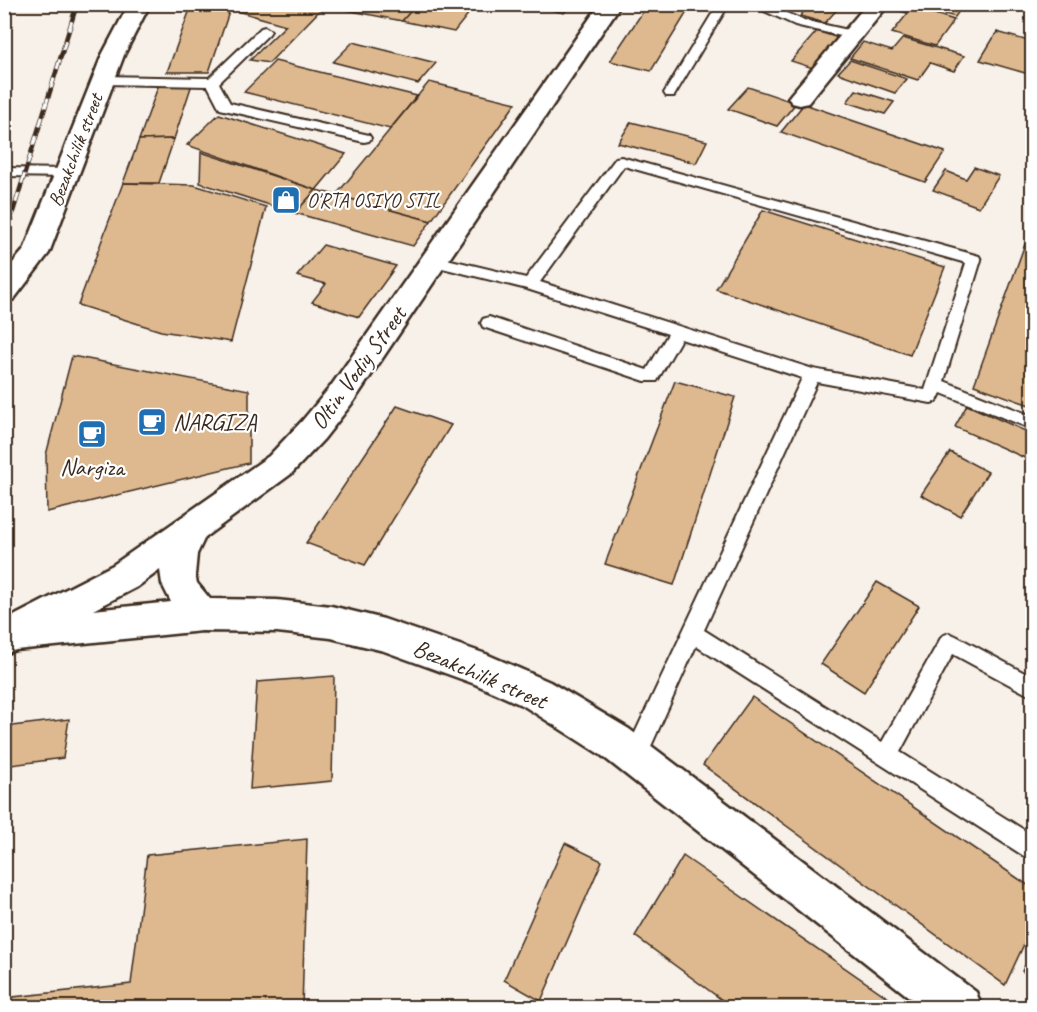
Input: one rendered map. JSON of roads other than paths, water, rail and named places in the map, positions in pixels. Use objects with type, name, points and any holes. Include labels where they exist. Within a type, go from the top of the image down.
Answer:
[{"type":"street","name":"Bezakchilik street","points":[[4,292],[36,253],[113,55],[140,4]]},
{"type":"street","name":"Oltin Vodiy Street","points":[[7,636],[125,576],[280,465],[314,430],[611,4]]},
{"type":"street","points":[[800,98],[879,4]]},
{"type":"street","points":[[192,529],[180,551],[176,578],[186,598],[202,615]]},
{"type":"street","name":"Bezakchilik street","points":[[7,636],[202,615],[277,616],[331,622],[384,635],[486,671],[537,693],[615,742],[960,1008]]},
{"type":"lane","points":[[670,93],[724,4]]},
{"type":"lane","points":[[754,4],[799,23],[853,35]]},
{"type":"lane","points":[[103,80],[212,82],[265,32]]},
{"type":"lane","points":[[212,82],[225,106],[364,138]]},
{"type":"lane","points":[[434,261],[531,285],[812,375],[931,397],[974,260],[621,161],[531,285]]},
{"type":"lane","points":[[4,172],[67,173]]},
{"type":"lane","points":[[489,323],[651,378],[677,332]]},
{"type":"lane","points":[[635,757],[812,375]]},
{"type":"lane","points":[[935,384],[1032,423]]},
{"type":"lane","points":[[692,633],[1032,848]]},
{"type":"lane","points":[[886,756],[949,642],[1031,682]]},
{"type":"railway","points":[[4,241],[77,4]]},
{"type":"place","name":"O'RTA OSIYO STIL","points":[[286,200]]},
{"type":"place","name":"NARGIZA","points":[[152,422]]},
{"type":"place","name":"Nargiza","points":[[92,434]]}]
